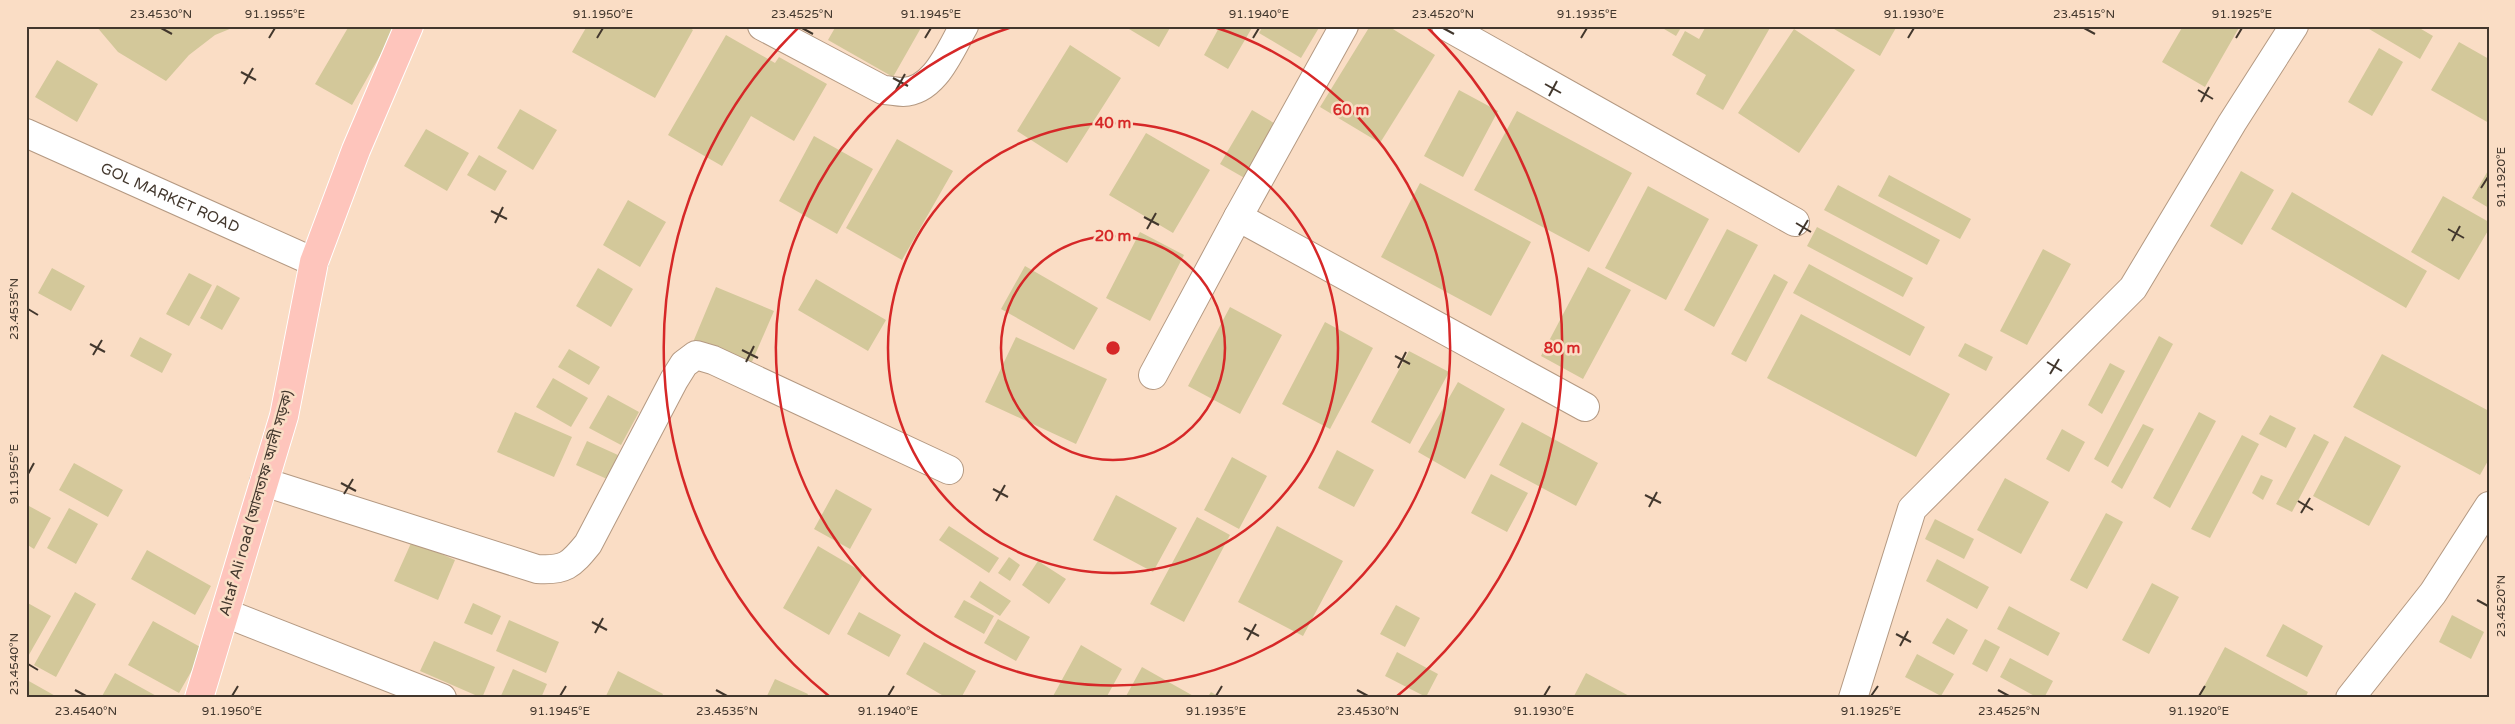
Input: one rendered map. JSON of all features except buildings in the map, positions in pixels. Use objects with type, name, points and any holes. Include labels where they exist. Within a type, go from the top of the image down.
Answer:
[{"type":"main road","name":"Altaf Ali road (আলতাফ আলী সড়ক)","points":[[199,698],[284,416],[314,262],[356,150],[409,26]]},
{"type":"street","points":[[762,26],[883,90],[904,92],[926,84],[945,60],[964,26]]},
{"type":"street","points":[[1153,375],[1344,26]]},
{"type":"street","points":[[1446,26],[1796,222]]},
{"type":"street","points":[[1853,698],[1912,509],[2133,288],[2232,123],[2294,26]]},
{"type":"street","name":"GOL MARKET ROAD","points":[[26,133],[314,262]]},
{"type":"street","points":[[1238,217],[1585,407]]},
{"type":"street","points":[[264,482],[537,569],[557,570],[575,560],[588,544],[674,380],[684,364],[696,355],[713,360],[949,470]]},
{"type":"street","points":[[2350,698],[2432,593],[2489,506]]},
{"type":"street","points":[[225,613],[442,698]]}]
